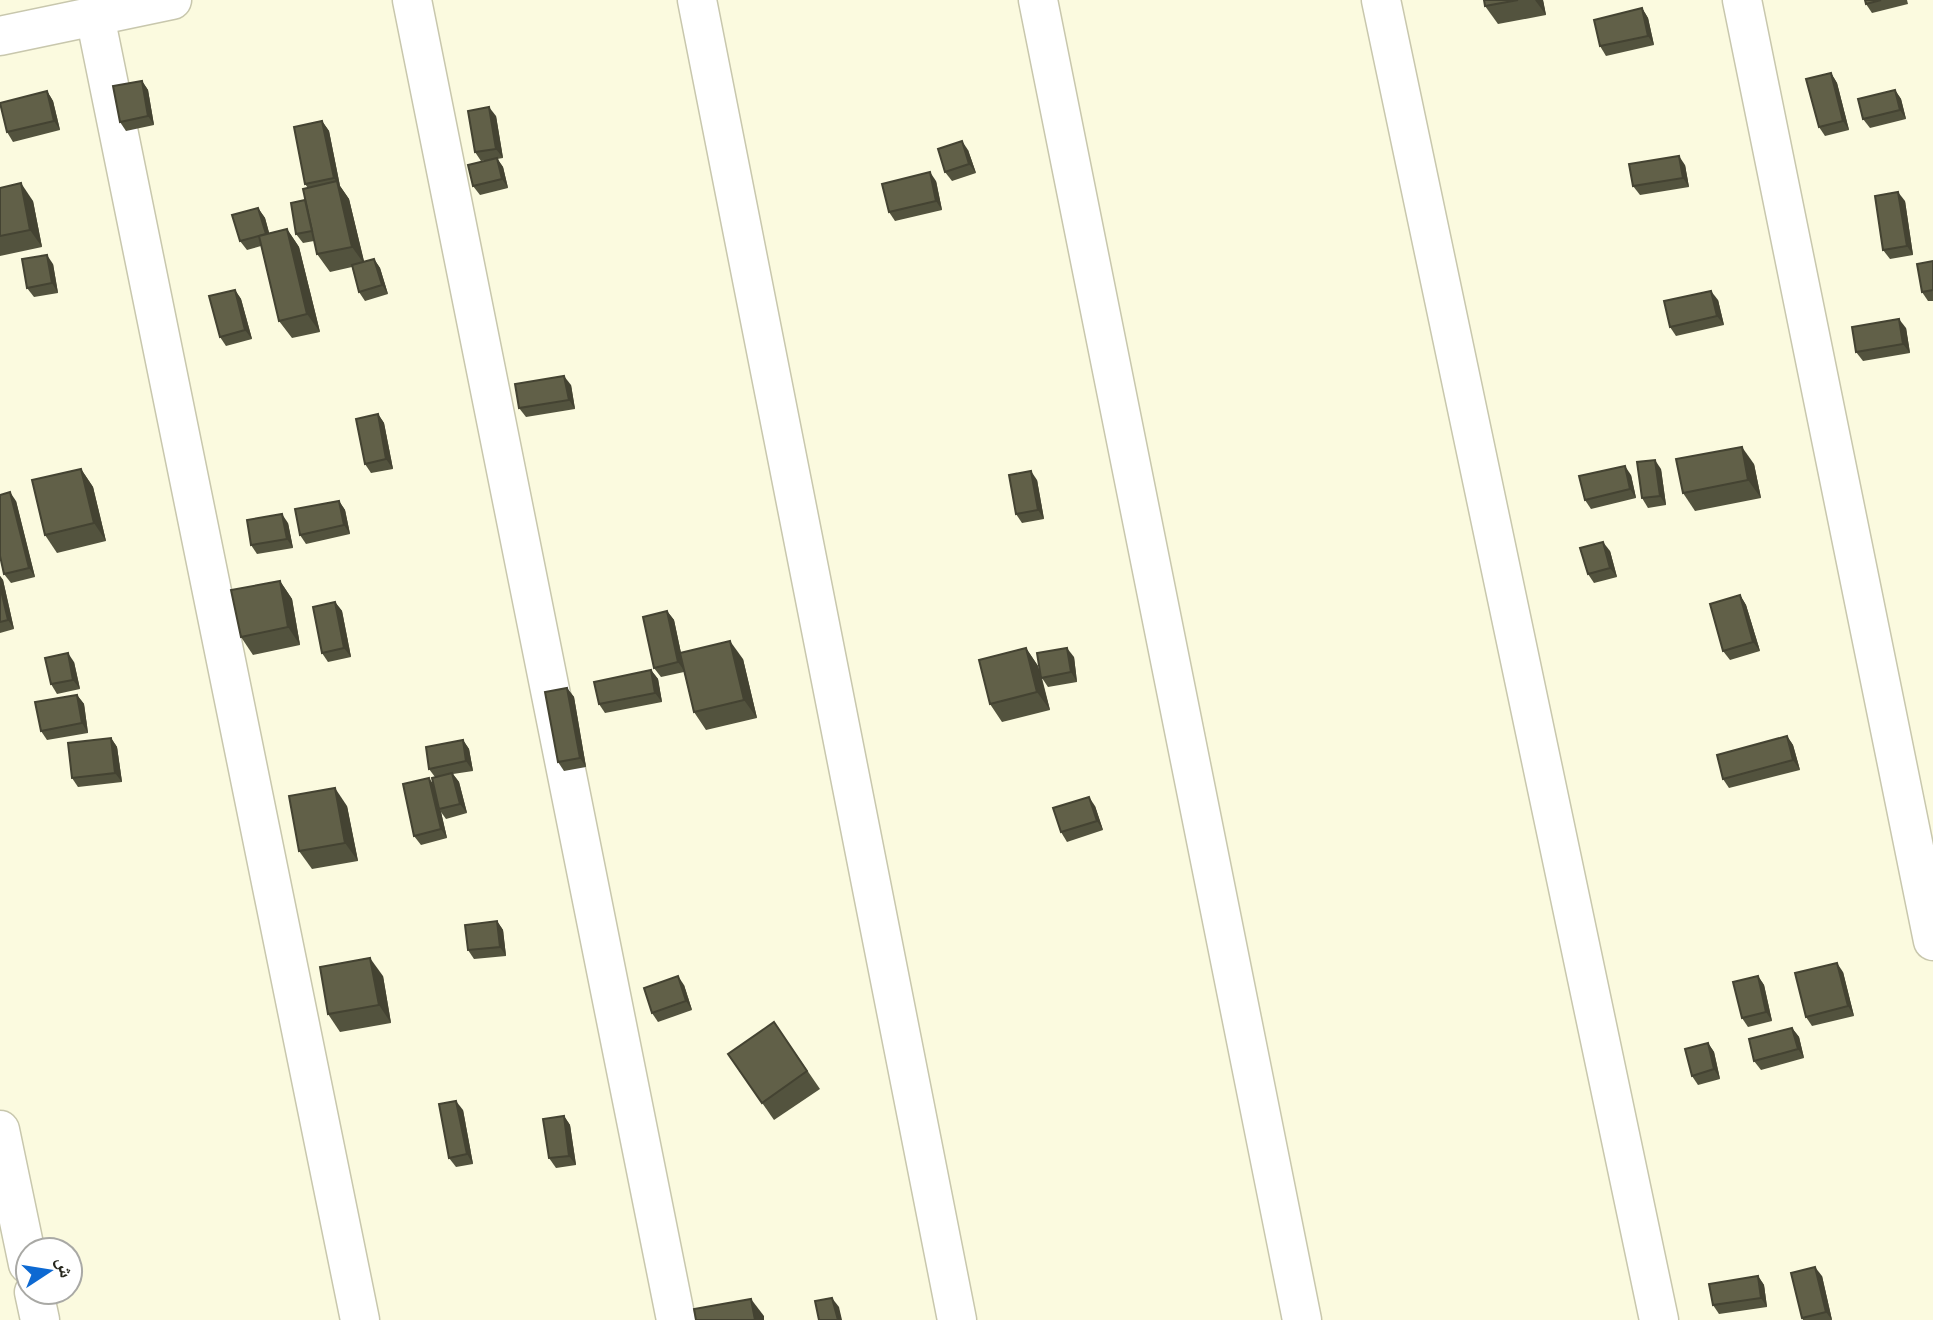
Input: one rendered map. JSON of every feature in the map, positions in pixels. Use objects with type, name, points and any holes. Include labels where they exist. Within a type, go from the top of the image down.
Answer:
[{"type":"street","points":[[0,36],[172,0]]},
{"type":"street","points":[[412,0],[677,1320]]},
{"type":"street","points":[[697,0],[957,1320]]},
{"type":"street","points":[[1038,0],[1302,1320]]},
{"type":"street","points":[[1381,0],[1659,1320]]},
{"type":"street","points":[[1742,0],[1933,941]]},
{"type":"street","points":[[95,16],[360,1320]]},
{"type":"street","points":[[0,1130],[22,1236]]},
{"type":"building","points":[[1484,0],[1518,0],[1485,6]]},
{"type":"building","points":[[1865,0],[1881,0],[1866,4]]},
{"type":"building","points":[[1642,8],[1648,36],[1600,46],[1594,20]]},
{"type":"building","points":[[1831,73],[1843,121],[1819,127],[1806,79]]},
{"type":"building","points":[[142,81],[148,116],[120,122],[113,86]]},
{"type":"building","points":[[1895,90],[1900,110],[1863,119],[1858,99]]},
{"type":"building","points":[[47,91],[54,121],[7,132],[0,103]]},
{"type":"building","points":[[489,107],[496,149],[475,152],[468,111]]},
{"type":"building","points":[[322,121],[334,178],[305,184],[294,127]]},
{"type":"building","points":[[962,141],[969,164],[945,172],[938,149]]},
{"type":"building","points":[[1679,156],[1683,178],[1633,186],[1629,164]]},
{"type":"building","points":[[497,158],[502,179],[473,186],[468,165]]},
{"type":"building","points":[[930,172],[936,201],[889,212],[882,184]]},
{"type":"building","points":[[337,181],[352,247],[317,254],[303,189]]},
{"type":"building","points":[[21,183],[30,230],[0,236],[0,188]]},
{"type":"building","points":[[1898,192],[1907,246],[1883,250],[1875,196]]},
{"type":"building","points":[[305,200],[312,231],[296,234],[291,203]]},
{"type":"building","points":[[258,208],[266,234],[240,241],[232,215]]},
{"type":"building","points":[[287,229],[307,314],[279,321],[259,236]]},
{"type":"building","points":[[47,255],[52,283],[27,288],[22,259]]},
{"type":"building","points":[[374,259],[382,285],[359,292],[352,265]]},
{"type":"building","points":[[1933,261],[1933,290],[1922,292],[1917,264]]},
{"type":"building","points":[[235,290],[245,330],[220,337],[209,296]]},
{"type":"building","points":[[1711,291],[1717,316],[1670,327],[1664,301]]},
{"type":"building","points":[[1899,319],[1903,344],[1856,352],[1852,327]]},
{"type":"building","points":[[564,376],[569,400],[519,408],[515,384]]},
{"type":"building","points":[[378,414],[386,459],[365,464],[356,419]]},
{"type":"building","points":[[1742,447],[1748,480],[1683,493],[1676,459]]},
{"type":"building","points":[[1655,460],[1660,496],[1642,498],[1637,462]]},
{"type":"building","points":[[1625,466],[1630,489],[1585,500],[1579,476]]},
{"type":"building","points":[[81,469],[94,523],[45,535],[32,480]]},
{"type":"building","points":[[1031,471],[1038,510],[1016,514],[1009,475]]},
{"type":"building","points":[[10,492],[29,568],[4,574],[0,556],[0,495]]},
{"type":"building","points":[[339,501],[344,525],[300,535],[295,509]]},
{"type":"building","points":[[282,514],[287,539],[251,545],[247,520]]},
{"type":"building","points":[[1603,542],[1610,568],[1588,574],[1580,548]]},
{"type":"building","points":[[280,581],[288,627],[241,637],[231,590]]},
{"type":"building","points":[[0,586],[8,620],[0,622]]},
{"type":"building","points":[[1740,595],[1753,642],[1723,651],[1710,604]]},
{"type":"building","points":[[335,602],[344,648],[322,653],[313,607]]},
{"type":"building","points":[[667,611],[678,662],[654,668],[643,617]]},
{"type":"building","points":[[730,641],[744,700],[694,712],[680,653]]},
{"type":"building","points":[[1026,648],[1037,692],[990,704],[979,660]]},
{"type":"building","points":[[1067,648],[1071,672],[1041,678],[1037,653]]},
{"type":"building","points":[[68,653],[73,680],[51,684],[45,658]]},
{"type":"building","points":[[651,670],[655,693],[599,704],[594,682]]},
{"type":"building","points":[[567,688],[580,758],[558,762],[545,692]]},
{"type":"building","points":[[77,695],[82,723],[41,731],[35,702]]},
{"type":"building","points":[[1787,736],[1793,760],[1723,779],[1717,755]]},
{"type":"building","points":[[111,738],[115,773],[72,778],[68,743]]},
{"type":"building","points":[[463,740],[466,761],[429,769],[426,747]]},
{"type":"building","points":[[452,773],[460,804],[439,809],[432,778]]},
{"type":"building","points":[[429,778],[441,829],[414,836],[403,784]]},
{"type":"building","points":[[335,788],[345,843],[299,851],[289,796]]},
{"type":"building","points":[[1089,797],[1097,821],[1061,832],[1053,808]]},
{"type":"building","points":[[497,921],[500,947],[468,950],[465,925]]},
{"type":"building","points":[[370,958],[379,1005],[328,1014],[320,967]]},
{"type":"building","points":[[1837,963],[1848,1006],[1806,1017],[1795,973]]},
{"type":"building","points":[[678,976],[686,1001],[652,1013],[644,988]]},
{"type":"building","points":[[1758,976],[1766,1012],[1742,1018],[1733,982]]},
{"type":"building","points":[[774,1022],[807,1071],[762,1103],[728,1054]]},
{"type":"building","points":[[1792,1028],[1798,1049],[1754,1061],[1749,1039]]},
{"type":"building","points":[[1708,1043],[1714,1069],[1692,1076],[1685,1049]]},
{"type":"building","points":[[456,1101],[467,1154],[449,1158],[439,1104]]},
{"type":"building","points":[[564,1116],[569,1156],[549,1158],[543,1119]]},
{"type":"building","points":[[1815,1267],[1826,1312],[1802,1318],[1791,1273]]},
{"type":"building","points":[[1758,1276],[1761,1298],[1713,1305],[1709,1284]]},
{"type":"building","points":[[832,1298],[838,1320],[819,1320],[815,1301]]},
{"type":"building","points":[[751,1299],[755,1320],[696,1320],[694,1309]]}]
